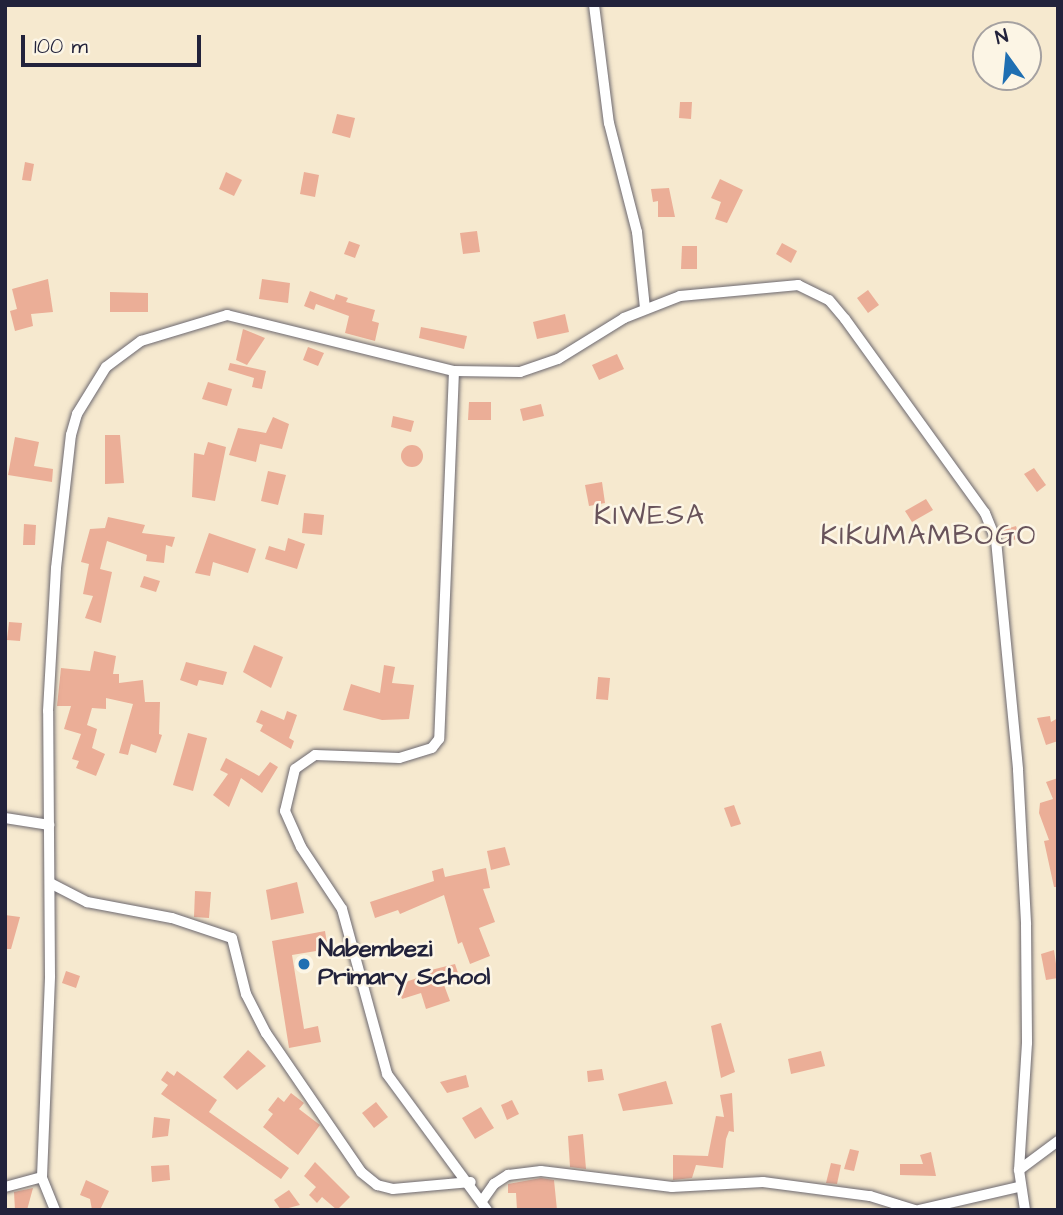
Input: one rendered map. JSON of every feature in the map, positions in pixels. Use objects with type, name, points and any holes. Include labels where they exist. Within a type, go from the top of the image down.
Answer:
[{"type":"street","points":[[594,5],[609,123],[637,232],[645,308]]},
{"type":"street","points":[[55,1210],[42,1177],[50,883],[48,711],[61,508],[77,414],[106,367],[141,341],[227,315],[454,370],[520,372],[542,366],[645,308],[680,296],[735,288],[798,285],[812,289],[845,319],[991,524],[1018,770],[1026,925],[1027,1043],[1019,1170],[1019,1187],[1025,1210]]},
{"type":"street","points":[[454,370],[439,739],[432,748],[400,758],[315,755],[295,769],[285,811],[301,847],[342,909],[387,1074],[471,1182],[484,1205]]},
{"type":"street","points":[[5,818],[49,825]]},
{"type":"street","points":[[50,883],[87,902],[172,918],[232,938],[246,994],[266,1033],[361,1172],[377,1185],[393,1189],[471,1182]]},
{"type":"street","points":[[1019,1170],[1058,1141]]},
{"type":"street","points":[[484,1205],[494,1184],[508,1175],[541,1171],[672,1187],[763,1182],[870,1196],[917,1210],[1019,1187]]},
{"type":"street","points":[[5,1187],[42,1177]]},
{"type":"building","points":[[680,102],[692,102],[691,119],[679,118]]},
{"type":"building","points":[[337,114],[355,118],[350,138],[332,133]]},
{"type":"building","points":[[25,162],[34,164],[31,181],[22,180]]},
{"type":"building","points":[[226,172],[242,180],[234,196],[219,189]]},
{"type":"building","points":[[304,172],[319,175],[315,197],[300,194]]},
{"type":"building","points":[[720,179],[743,190],[727,223],[715,219],[721,202],[711,198]]},
{"type":"building","points":[[669,188],[675,217],[658,217],[658,201],[653,202],[651,189]]},
{"type":"building","points":[[477,231],[480,252],[463,254],[460,233]]},
{"type":"building","points":[[349,241],[360,245],[355,258],[344,254]]},
{"type":"building","points":[[782,243],[797,251],[791,263],[776,254]]},
{"type":"building","points":[[682,246],[697,246],[697,269],[681,269]]},
{"type":"building","points":[[48,279],[53,312],[31,314],[33,326],[15,331],[10,311],[17,309],[12,289]]},
{"type":"building","points":[[262,279],[290,283],[288,303],[259,299]]},
{"type":"building","points":[[868,290],[879,305],[868,313],[857,298]]},
{"type":"building","points":[[310,291],[334,300],[336,294],[348,298],[346,302],[375,310],[372,321],[379,323],[375,341],[345,333],[349,316],[316,304],[314,310],[304,306]]},
{"type":"building","points":[[110,292],[148,293],[148,312],[110,312]]},
{"type":"building","points":[[565,314],[569,332],[537,339],[533,322]]},
{"type":"building","points":[[421,327],[467,336],[464,349],[419,338]]},
{"type":"building","points":[[243,329],[265,338],[247,365],[236,360]]},
{"type":"building","points":[[308,347],[324,353],[318,366],[303,360]]},
{"type":"building","points":[[617,354],[624,369],[599,380],[592,365]]},
{"type":"building","points":[[230,363],[266,371],[262,389],[252,387],[254,378],[228,370]]},
{"type":"building","points":[[208,382],[232,389],[227,406],[202,399]]},
{"type":"building","points":[[469,402],[491,402],[491,420],[468,420]]},
{"type":"building","points":[[541,404],[544,416],[523,421],[520,409]]},
{"type":"building","points":[[393,416],[414,421],[411,432],[391,427]]},
{"type":"building","points":[[273,417],[289,424],[282,449],[260,444],[256,462],[229,455],[238,428],[266,433]]},
{"type":"building","points":[[105,435],[120,435],[124,483],[105,484]]},
{"type":"building","points":[[15,437],[39,442],[34,466],[53,469],[52,482],[8,475]]},
{"type":"building","points":[[208,442],[226,447],[215,501],[192,497],[194,453],[204,455]]},
{"type":"building","points":[[412,445],[420,448],[423,456],[420,464],[412,467],[404,464],[401,456],[404,448]]},
{"type":"building","points":[[1034,468],[1046,485],[1037,492],[1024,474]]},
{"type":"building","points":[[268,471],[286,475],[278,505],[261,501]]},
{"type":"building","points":[[602,482],[605,503],[589,506],[585,485]]},
{"type":"building","points":[[926,499],[933,510],[912,522],[905,511]]},
{"type":"building","points":[[304,513],[324,515],[322,535],[302,533]]},
{"type":"building","points":[[108,517],[145,525],[142,533],[175,537],[172,547],[166,545],[164,563],[146,561],[147,555],[107,541],[100,569],[112,572],[101,623],[85,618],[93,596],[83,594],[89,564],[81,562],[90,529],[105,528]]},
{"type":"building","points":[[24,524],[36,525],[35,545],[23,545]]},
{"type":"building","points":[[1016,526],[1020,538],[1007,542],[1003,530]]},
{"type":"building","points":[[209,533],[256,549],[248,573],[213,562],[210,576],[195,573]]},
{"type":"building","points":[[288,538],[305,544],[297,569],[265,559],[269,546],[285,551]]},
{"type":"building","points":[[144,576],[160,581],[156,592],[140,587]]},
{"type":"building","points":[[9,622],[22,623],[20,641],[7,640]]},
{"type":"building","points":[[254,645],[283,657],[271,688],[243,672]]},
{"type":"building","points":[[94,651],[116,656],[113,674],[119,674],[119,683],[143,680],[145,702],[160,702],[159,734],[162,735],[156,753],[131,744],[128,755],[119,753],[133,704],[106,698],[106,709],[92,708],[87,725],[97,729],[92,748],[105,754],[96,776],[76,768],[79,761],[72,759],[81,734],[64,729],[71,706],[57,706],[61,668],[90,671]]},
{"type":"building","points":[[186,662],[227,672],[223,685],[199,680],[197,686],[180,680]]},
{"type":"building","points":[[384,665],[395,667],[392,683],[414,685],[409,719],[382,720],[343,710],[351,684],[380,693]]},
{"type":"building","points":[[598,677],[610,678],[608,700],[596,699]]},
{"type":"building","points":[[261,710],[284,720],[287,711],[297,715],[289,738],[294,741],[291,749],[260,731],[263,725],[256,722]]},
{"type":"building","points":[[1050,716],[1051,722],[1058,718],[1058,741],[1046,745],[1037,718]]},
{"type":"building","points":[[188,733],[207,738],[193,791],[173,785]]},
{"type":"building","points":[[226,758],[259,776],[270,762],[278,767],[262,793],[241,778],[229,807],[213,795],[228,774],[220,770]]},
{"type":"building","points":[[1058,778],[1058,887],[1054,887],[1044,841],[1049,840],[1039,813],[1040,803],[1053,799],[1046,782]]},
{"type":"building","points":[[734,805],[741,824],[731,827],[724,808]]},
{"type":"building","points":[[505,847],[510,865],[491,870],[487,851]]},
{"type":"building","points":[[443,868],[445,877],[486,868],[490,888],[483,889],[495,922],[479,928],[490,956],[470,964],[462,942],[458,944],[444,895],[400,914],[398,910],[375,918],[370,902],[434,881],[432,871]]},
{"type":"building","points":[[297,882],[304,913],[271,920],[266,890]]},
{"type":"building","points":[[195,891],[211,892],[209,918],[194,917]]},
{"type":"building","points":[[5,915],[20,917],[11,949],[5,949]]},
{"type":"building","points":[[325,931],[328,949],[292,955],[304,1029],[318,1026],[321,1042],[289,1048],[272,941]]},
{"type":"building","points":[[1054,950],[1058,978],[1046,980],[1041,954]]},
{"type":"building","points":[[455,964],[460,979],[444,985],[450,1001],[426,1009],[421,993],[402,999],[397,985],[420,977],[419,973]]},
{"type":"building","points":[[66,971],[80,976],[76,988],[62,983]]},
{"type":"building","points":[[721,1023],[735,1072],[721,1078],[711,1026]]},
{"type":"building","points":[[248,1050],[266,1066],[237,1090],[223,1077]]},
{"type":"building","points":[[821,1051],[825,1066],[791,1074],[788,1059]]},
{"type":"building","points":[[602,1069],[604,1080],[588,1082],[587,1071]]},
{"type":"building","points":[[167,1071],[174,1076],[177,1071],[217,1100],[209,1112],[289,1168],[281,1179],[161,1094],[168,1085],[161,1080]]},
{"type":"building","points":[[466,1075],[469,1087],[447,1093],[440,1082]]},
{"type":"building","points":[[666,1081],[673,1104],[623,1111],[618,1094]]},
{"type":"building","points":[[291,1093],[304,1103],[299,1109],[320,1125],[298,1155],[263,1127],[273,1114],[268,1110],[278,1097],[284,1102]]},
{"type":"building","points":[[732,1093],[734,1132],[729,1131],[726,1139],[723,1168],[696,1165],[692,1178],[673,1180],[673,1155],[708,1156],[716,1116],[724,1117],[720,1095]]},
{"type":"building","points":[[512,1100],[519,1114],[507,1120],[501,1105]]},
{"type":"building","points":[[376,1102],[388,1117],[374,1128],[362,1113]]},
{"type":"building","points":[[481,1107],[494,1128],[475,1139],[462,1118]]},
{"type":"building","points":[[154,1117],[170,1119],[168,1136],[152,1138]]},
{"type":"building","points":[[583,1134],[586,1169],[570,1167],[568,1136]]},
{"type":"building","points":[[850,1149],[859,1151],[854,1171],[844,1169]]},
{"type":"building","points":[[931,1152],[936,1176],[900,1175],[900,1164],[923,1164],[920,1155]]},
{"type":"building","points":[[315,1162],[350,1197],[337,1210],[322,1197],[317,1203],[309,1195],[316,1187],[304,1176]]},
{"type":"building","points":[[831,1163],[841,1165],[837,1184],[826,1183]]},
{"type":"building","points":[[169,1165],[170,1180],[152,1182],[151,1166]]},
{"type":"building","points":[[541,1178],[554,1180],[557,1210],[517,1210],[516,1193],[508,1193],[508,1184]]},
{"type":"building","points":[[86,1180],[109,1191],[100,1210],[92,1210],[90,1199],[80,1195]]},
{"type":"building","points":[[33,1188],[27,1210],[15,1210],[14,1192]]},
{"type":"building","points":[[289,1190],[300,1205],[281,1210],[274,1200]]},
{"type":"place","name":"Nabembezi Primary School","points":[[304,964]]},
{"type":"district","name":"KIWESA","points":[[650,516]]},
{"type":"district","name":"KIKUMAMBOGO","points":[[929,536]]}]
